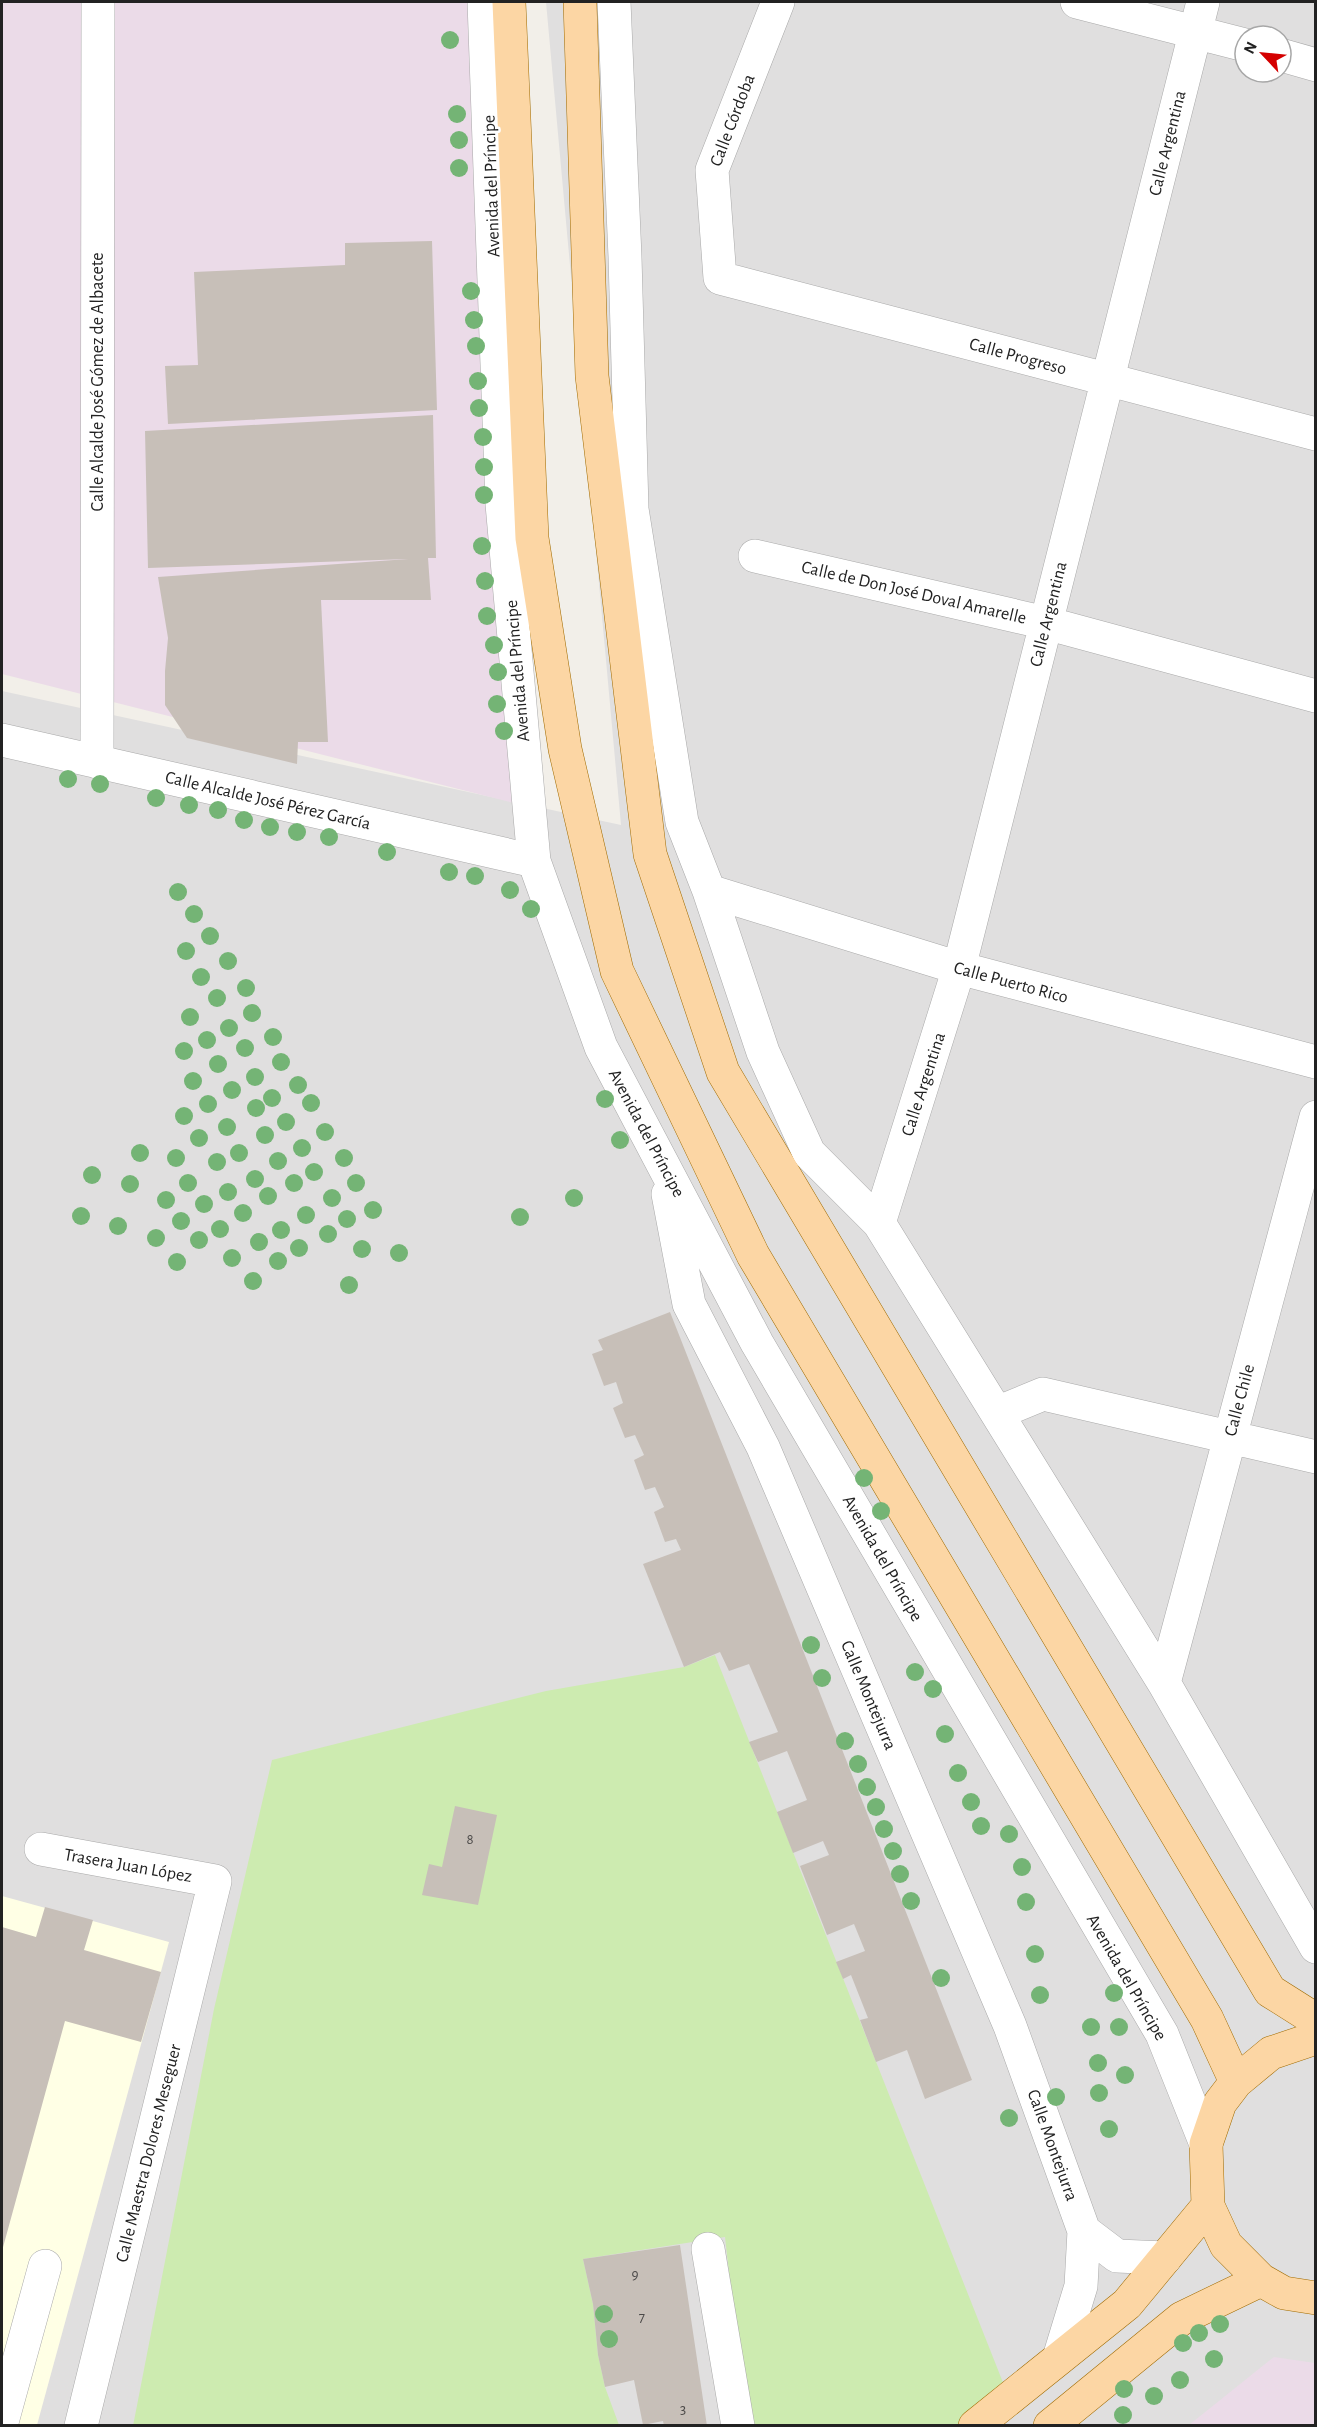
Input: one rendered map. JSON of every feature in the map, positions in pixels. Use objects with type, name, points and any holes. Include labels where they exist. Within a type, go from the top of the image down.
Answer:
[{"type":"main road","name":"Avenida del Príncipe","points":[[509,2],[532,538],[565,749],[617,971],[753,1255],[1207,2019],[1236,2082]]},
{"type":"main road","points":[[580,2],[592,376],[650,854],[723,1072],[1270,1991],[1316,2020]]},
{"type":"main road","points":[[1313,2299],[1284,2293],[1262,2280],[1226,2244],[1208,2206],[1206,2144],[1220,2103],[1236,2082],[1271,2053],[1316,2037]]},
{"type":"main road","points":[[975,2426],[1127,2304],[1208,2206]]},
{"type":"main road","points":[[1050,2426],[1182,2318],[1262,2280]]},
{"type":"street","name":"Calle Alcalde José Gómez de Albacete","points":[[97,762],[98,2]]},
{"type":"street","name":"Avenida del Príncipe","points":[[484,2],[502,504],[534,861],[601,1047],[757,1343],[1162,2034],[1206,2144]]},
{"type":"street","points":[[614,2],[625,257],[632,509],[682,822],[763,1052],[809,1153],[879,1223],[1164,1683],[1316,1947]]},
{"type":"street","name":"Calle Córdoba","points":[[720,278],[712,170],[778,2]]},
{"type":"street","points":[[1077,2],[1199,17],[1233,38]]},
{"type":"street","name":"Calle Argentina","points":[[879,1223],[959,968],[1199,17]]},
{"type":"street","points":[[1293,58],[1316,64]]},
{"type":"street","name":"Calle Progreso","points":[[720,278],[1316,434]]},
{"type":"street","name":"Calle de Don José Doval Amarelle","points":[[755,556],[1046,623],[1316,696]]},
{"type":"street","name":"Calle Alcalde José Pérez García","points":[[2,740],[534,861]]},
{"type":"street","name":"Calle Puerto Rico","points":[[708,891],[959,968],[1316,1062]]},
{"type":"street","name":"Calle Chile","points":[[1164,1683],[1316,1117]]},
{"type":"street","name":"Calle Montejurra","points":[[661,1160],[689,1304],[763,1447],[1005,2015],[1084,2231]]},
{"type":"street","points":[[997,1413],[1043,1394],[1316,1457]]},
{"type":"street","name":"Trasera Juan López","points":[[41,1849],[215,1881]]},
{"type":"street","name":"Calle Maestra Dolores Meseguer","points":[[81,2426],[215,1881]]},
{"type":"street","points":[[1084,2231],[1118,2256],[1165,2258]]},
{"type":"street","points":[[1059,2358],[1081,2286],[1084,2231]]},
{"type":"street","points":[[708,2249],[738,2426]]},
{"type":"street","points":[[2,2421],[45,2266]]},
{"type":"shaded area","points":[[2,2],[488,2],[530,807],[2,674]]},
{"type":"shaded area","points":[[546,2],[1315,2],[1315,2425],[2,2426],[2,691],[621,825]]},
{"type":"shaded area","points":[[2,1896],[169,1942],[37,2425],[2,2425]]},
{"type":"shaded area","points":[[1274,2357],[1315,2363],[1315,2425],[1189,2425]]},
{"type":"green space","points":[[715,1655],[1004,2385],[957,2425],[746,2425],[725,2237],[583,2259],[593,2304],[598,2355],[605,2387],[619,2425],[133,2426],[214,2009],[272,1760],[546,1691],[684,1667]]},
{"type":"building","points":[[432,241],[437,410],[168,424],[165,366],[198,365],[194,272],[345,265],[345,243]]},
{"type":"building","points":[[433,415],[436,558],[428,558],[431,600],[321,600],[328,742],[298,742],[297,764],[187,738],[165,705],[168,638],[158,577],[408,559],[148,568],[145,431]]},
{"type":"building","points":[[670,1312],[972,2080],[925,2099],[907,2050],[876,2062],[860,2020],[868,2018],[851,1975],[843,1979],[836,1962],[865,1951],[854,1924],[827,1935],[800,1866],[829,1855],[823,1841],[793,1853],[777,1812],[807,1800],[787,1751],[758,1762],[749,1742],[778,1732],[749,1664],[729,1671],[720,1652],[684,1667],[643,1564],[681,1550],[676,1539],[665,1542],[654,1512],[664,1507],[655,1487],[645,1490],[634,1460],[644,1455],[635,1435],[625,1438],[613,1408],[623,1403],[616,1382],[604,1386],[592,1354],[603,1350],[598,1340]]},
{"type":"building","points":[[455,1806],[497,1815],[478,1905],[422,1895],[429,1864],[442,1867]]},
{"type":"building","points":[[45,1907],[93,1920],[84,1950],[161,1972],[141,2042],[65,2021],[2,2251],[2,1927],[36,1937]]},
{"type":"building","points":[[680,2245],[707,2426],[664,2426],[663,2421],[643,2425],[634,2380],[605,2387],[598,2355],[593,2304],[583,2259]]}]
